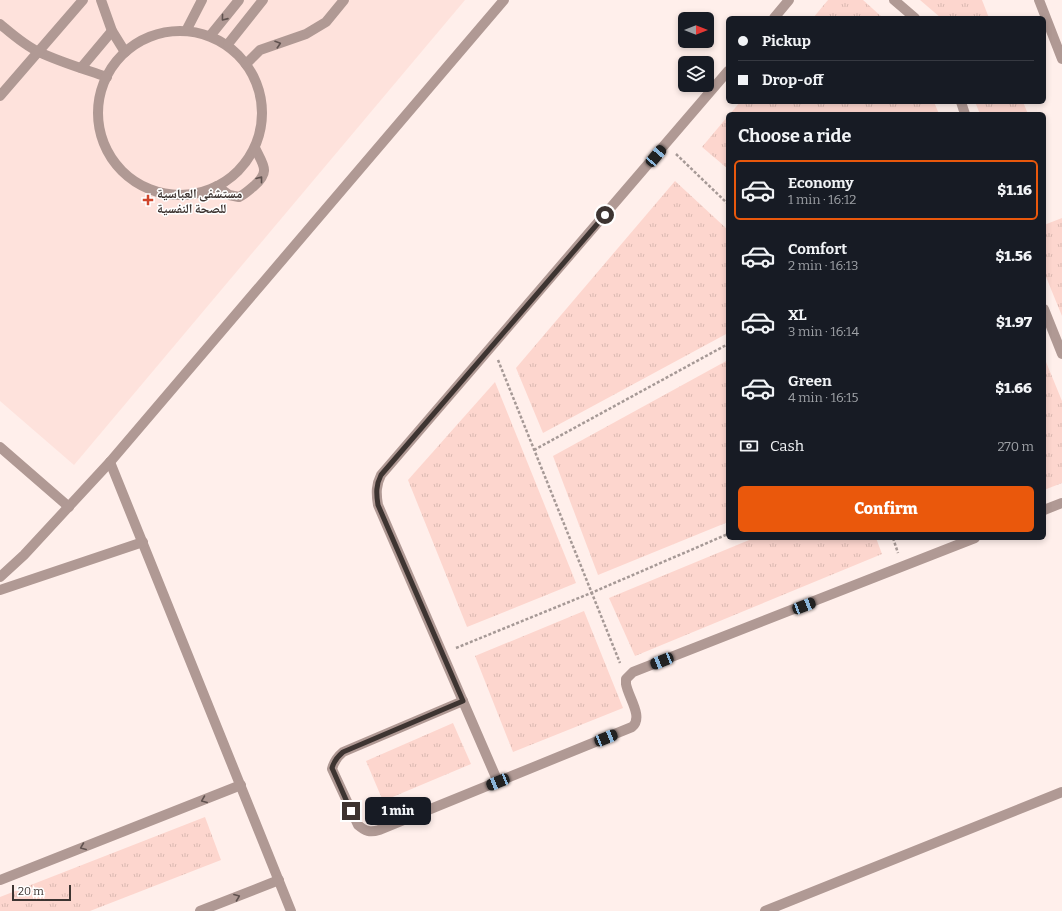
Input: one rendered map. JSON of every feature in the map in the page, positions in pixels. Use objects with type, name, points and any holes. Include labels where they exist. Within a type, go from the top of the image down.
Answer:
[{"type":"lane","points":[[0,96],[83,0]]},
{"type":"lane","points":[[101,0],[112,31],[124,52]]},
{"type":"lane","points":[[186,31],[202,0]]},
{"type":"lane","points":[[210,36],[238,0]]},
{"type":"lane","points":[[228,44],[263,0]]},
{"type":"lane","points":[[246,64],[260,50],[306,34],[326,22],[344,0]]},
{"type":"lane","points":[[0,577],[24,555],[110,462],[504,0]]},
{"type":"lane","points":[[776,16],[789,0]]},
{"type":"lane","points":[[894,0],[913,16]]},
{"type":"lane","points":[[1039,0],[1045,16]]},
{"type":"lane","points":[[1046,18],[1062,59]]},
{"type":"lane","points":[[0,24],[21,41],[38,51],[106,77]]},
{"type":"lane","points":[[81,68],[112,31]]},
{"type":"lane","points":[[169,31],[186,31],[198,32],[210,36],[228,44],[246,64],[255,79],[261,102],[262,113],[260,131],[255,148],[248,160],[229,179],[200,193],[188,195],[163,194],[146,188],[130,178],[116,165],[106,149],[100,132],[98,113],[100,94],[106,77],[111,68],[124,52],[138,42],[153,35],[169,31]]},
{"type":"lane","points":[[498,782],[378,505],[376,494],[377,483],[381,475],[726,73]]},
{"type":"lane","points":[[217,186],[229,195],[239,197],[261,179],[264,174],[264,169],[255,148]]},
{"type":"lane","points":[[1046,314],[1062,354]]},
{"type":"lane","points":[[0,447],[68,507]]},
{"type":"lane","points":[[110,462],[291,911]]},
{"type":"lane","points":[[1046,509],[1062,503]]},
{"type":"lane","points":[[463,701],[343,752],[337,756],[332,768],[358,825],[364,830],[372,832],[379,830],[632,727],[636,724],[637,716],[627,689],[626,679],[633,672],[970,540]]},
{"type":"lane","points":[[0,590],[143,542]]},
{"type":"lane","points":[[0,880],[240,785]]},
{"type":"lane","points":[[765,911],[1062,792]]},
{"type":"lane","points":[[200,911],[278,880]]},
{"type":"path","points":[[666,144],[726,202]]},
{"type":"path","points":[[534,450],[726,345]]},
{"type":"path","points":[[493,346],[626,679]]},
{"type":"path","points":[[442,653],[591,593],[726,535]]},
{"type":"shaded area","name":"مستشفى العباسية للصحة النفسية","points":[[0,0],[465,0],[74,465],[0,401]]},
{"type":"green space","points":[[828,0],[863,0],[881,16],[815,16]]},
{"type":"green space","points":[[920,0],[982,0],[988,16],[939,16]]},
{"type":"green space","points":[[738,104],[935,104],[938,112],[732,112]]},
{"type":"green space","points":[[976,104],[1024,104],[1027,112],[979,112]]},
{"type":"green space","points":[[726,118],[726,167],[702,147]]},
{"type":"green space","points":[[675,181],[726,228],[726,334],[543,433],[516,368]]},
{"type":"green space","points":[[1062,218],[1062,316],[1046,277],[1046,224]]},
{"type":"green space","points":[[726,361],[726,523],[598,575],[553,456]]},
{"type":"green space","points":[[1046,362],[1062,401],[1062,483],[1046,489]]},
{"type":"green space","points":[[495,382],[576,583],[467,627],[408,480]]},
{"type":"green space","points":[[749,540],[877,540],[882,554],[635,656],[609,598]]},
{"type":"green space","points":[[584,611],[623,708],[513,752],[475,656]]},
{"type":"green space","points":[[453,723],[471,764],[383,801],[366,761]]},
{"type":"green space","points":[[205,817],[221,860],[90,911],[0,911],[0,897]]},
{"type":"place","name":"مستشفى العباسية للصحة النفسية","points":[[148,200]]},
{"type":"route","points":[[351,811],[332,768],[337,756],[343,752],[463,701],[378,505],[376,494],[377,483],[381,475],[605,215]]}]
